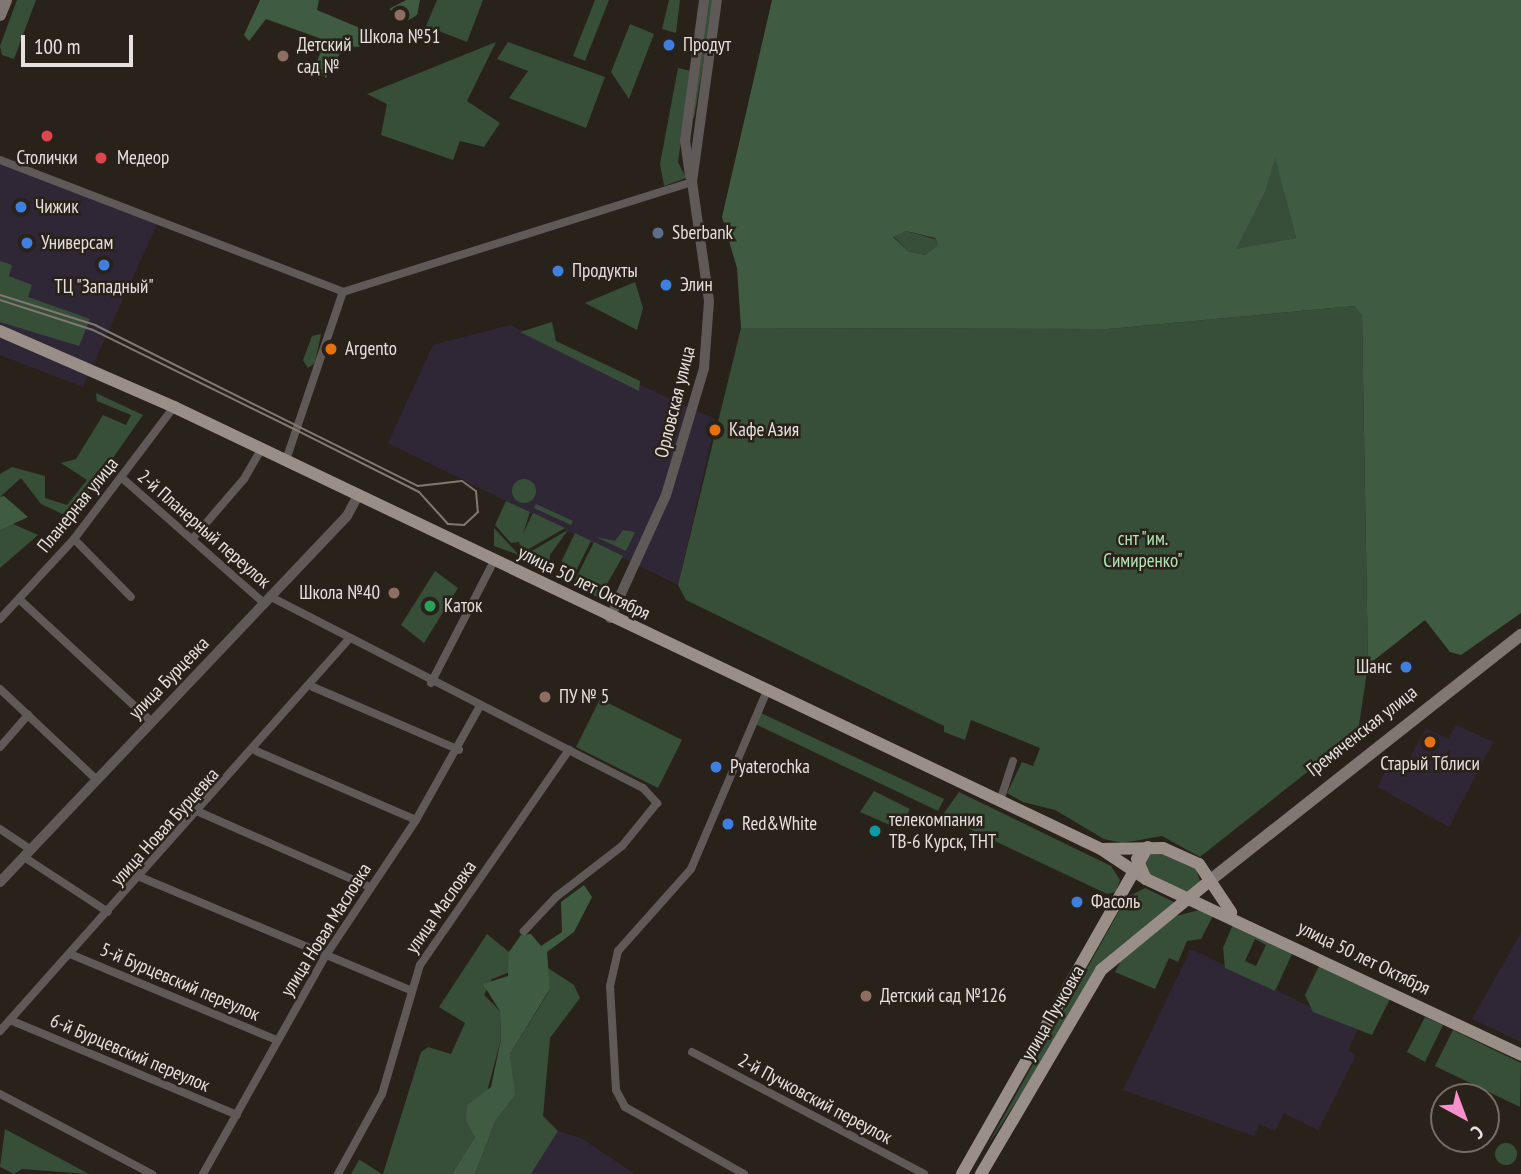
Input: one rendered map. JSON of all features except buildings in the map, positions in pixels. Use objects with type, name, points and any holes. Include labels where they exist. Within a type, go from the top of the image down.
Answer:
[{"type":"main road","points":[[0,15],[6,0]]},
{"type":"main road","name":"улица 50 лет Октября","points":[[0,331],[174,407],[286,460],[610,618],[1101,849],[1146,879],[1246,922],[1521,1055]]},
{"type":"main road","name":"Гремяченская улица","points":[[1208,881],[1228,859],[1521,635]]},
{"type":"main road","points":[[1101,849],[1149,847],[1199,864],[1228,859]]},
{"type":"main road","points":[[1146,879],[1137,859],[1149,847]]},
{"type":"main road","name":"улица Пучковка","points":[[962,1174],[1133,872],[1137,859]]},
{"type":"main road","points":[[1199,864],[1208,881],[1246,922]]},
{"type":"main road","name":"улица Пучковка","points":[[981,1174],[1101,970],[1208,881]]},
{"type":"main road","points":[[976,1150],[991,1159]]},
{"type":"street","name":"Орловская улица","points":[[610,618],[666,495],[704,368],[709,301],[685,141],[704,0]]},
{"type":"street","name":"Орловская улица","points":[[692,182],[717,0]]},
{"type":"street","points":[[0,160],[343,292],[692,182]]},
{"type":"street","points":[[286,460],[343,292]]},
{"type":"street","name":"Планерная улица","points":[[0,619],[74,539],[174,407]]},
{"type":"street","points":[[194,537],[244,479],[261,449]]},
{"type":"street","name":"2-й Планерный переулок","points":[[121,477],[268,600],[643,788],[657,803],[622,846],[556,897],[524,931]]},
{"type":"street","name":"улица Бурцевка","points":[[0,882],[347,516],[358,495]]},
{"type":"street","points":[[74,539],[131,597]]},
{"type":"street","points":[[431,683],[494,561]]},
{"type":"street","points":[[19,599],[152,722]]},
{"type":"street","name":"улица Новая Бурцевка","points":[[0,1031],[313,687],[348,640]]},
{"type":"street","points":[[313,687],[458,750]]},
{"type":"street","points":[[0,689],[97,780]]},
{"type":"street","points":[[744,1174],[633,1113],[617,1090],[611,968],[629,937],[691,869],[767,691]]},
{"type":"street","name":"улица Новая Масловка","points":[[203,1174],[326,955],[416,820],[458,750],[480,706]]},
{"type":"street","points":[[0,747],[28,715]]},
{"type":"street","name":"улица Масловка","points":[[338,1174],[382,1094],[410,990],[437,938],[569,750]]},
{"type":"street","points":[[256,751],[416,820]]},
{"type":"street","points":[[1000,801],[1013,761]]},
{"type":"street","points":[[199,812],[370,887]]},
{"type":"street","points":[[0,828],[27,853],[108,912]]},
{"type":"street","points":[[139,877],[410,990]]},
{"type":"street","name":"5-й Бурцевский переулок","points":[[70,954],[277,1040]]},
{"type":"street","name":"6-й Бурцевский переулок","points":[[10,1020],[237,1115]]},
{"type":"street","name":"2-й Пучковский переулок","points":[[692,1052],[924,1174]]},
{"type":"street","points":[[0,1094],[152,1174]]},
{"type":"shaded area","points":[[0,159],[158,222],[83,387],[0,355]]},
{"type":"shaded area","points":[[510,325],[716,420],[678,585],[388,443],[433,345]]},
{"type":"shaded area","points":[[1456,725],[1493,742],[1449,827],[1378,787],[1392,756],[1407,763],[1426,728],[1448,739]]},
{"type":"shaded area","points":[[1521,933],[1521,1042],[1472,1019]]},
{"type":"shaded area","points":[[1191,949],[1358,1030],[1348,1050],[1356,1055],[1318,1130],[1284,1113],[1275,1131],[1260,1124],[1254,1136],[1123,1090]]},
{"type":"shaded area","points":[[558,1131],[581,1138],[635,1174],[531,1174]]},
{"type":"green space","points":[[17,0],[36,0],[14,59],[2,55],[0,46]]},
{"type":"green space","points":[[260,0],[319,0],[317,10],[367,31],[359,47],[344,46],[326,78],[315,66],[324,44],[319,38],[266,19],[249,41],[244,35]]},
{"type":"green space","points":[[406,0],[420,0],[417,15],[407,21],[389,9]]},
{"type":"green space","points":[[437,0],[483,0],[467,42],[426,26]]},
{"type":"green space","points":[[595,0],[609,0],[585,61],[573,56]]},
{"type":"green space","points":[[669,0],[680,0],[676,33],[662,29]]},
{"type":"green space","points":[[708,0],[714,0],[693,118]]},
{"type":"green space","points":[[772,0],[1521,0],[1521,613],[1461,655],[1450,652],[1425,620],[1368,665],[1362,316],[1354,306],[1108,329],[741,328],[737,268],[722,217]],"holes":[[[1275,158],[1296,238],[1236,249],[1265,193]],[[906,231],[935,238],[938,245],[925,255],[908,251],[893,237]]]},
{"type":"green space","points":[[630,24],[654,34],[629,99],[611,72]]},
{"type":"green space","points":[[496,42],[467,101],[500,123],[484,147],[460,141],[453,160],[381,135],[387,104],[367,94]]},
{"type":"green space","points":[[508,42],[605,77],[586,128],[509,98],[528,71],[497,59]]},
{"type":"green space","points":[[678,68],[691,71],[678,162],[686,178],[664,186],[660,164]]},
{"type":"green space","points":[[1275,156],[1296,238],[1235,250],[1265,193]]},
{"type":"green space","points":[[906,231],[935,239],[938,245],[925,255],[908,251],[893,236]]},
{"type":"green space","points":[[0,261],[12,265],[9,276],[32,285],[28,297],[90,319],[79,346],[0,322]]},
{"type":"green space","points":[[635,282],[643,308],[637,330],[585,303]]},
{"type":"green space","name":"снт \"им. Симиренко\"","points":[[1354,306],[1362,316],[1368,665],[1358,732],[1200,857],[1162,836],[1122,843],[1104,839],[1055,810],[1023,802],[1007,793],[1022,762],[1033,766],[1040,748],[971,720],[965,740],[944,732],[944,726],[686,600],[678,585],[741,328],[1108,329]]},
{"type":"green space","points":[[552,322],[556,341],[640,381],[639,391],[520,332]]},
{"type":"green space","points":[[321,334],[315,363],[308,368],[303,360],[312,336]]},
{"type":"green space","points":[[96,393],[143,415],[71,518],[41,504],[21,478],[0,497],[0,474],[12,467],[45,476],[45,498],[67,505],[87,480],[61,463],[76,459],[103,415],[126,425],[131,415],[97,401]]},
{"type":"green space","points":[[524,479],[533,482],[536,491],[533,500],[524,503],[515,500],[512,491],[515,482]]},
{"type":"green space","points":[[4,496],[28,517],[0,530],[0,497]]},
{"type":"green space","points":[[506,501],[530,512],[523,534],[533,513],[565,528],[522,553],[519,542],[511,543],[495,525]]},
{"type":"green space","points":[[536,504],[573,521],[571,525],[534,508]]},
{"type":"green space","points":[[11,523],[38,535],[0,568],[0,530]]},
{"type":"green space","points":[[494,528],[519,555],[494,546]]},
{"type":"green space","points":[[568,530],[550,555],[549,570],[521,557]]},
{"type":"green space","points":[[623,530],[635,532],[626,551],[596,537],[615,541]]},
{"type":"green space","points":[[575,533],[591,541],[570,583],[555,575]]},
{"type":"green space","points":[[594,542],[623,556],[599,598],[573,584]]},
{"type":"green space","name":"Каток","points":[[435,571],[458,588],[424,643],[401,625]]},
{"type":"green space","points":[[600,699],[682,740],[658,788],[576,747]]},
{"type":"green space","points":[[761,713],[944,799],[938,811],[755,724]]},
{"type":"green space","points":[[874,791],[910,809],[899,829],[860,812]]},
{"type":"green space","points":[[959,792],[1111,866],[1120,880],[1116,892],[1107,894],[942,816]]},
{"type":"green space","points":[[1155,851],[1196,869],[1201,884],[1190,893],[1147,874],[1144,860]]},
{"type":"green space","points":[[584,885],[592,897],[574,932],[547,952],[550,989],[510,1054],[515,1095],[495,1122],[475,1174],[452,1174],[475,1137],[466,1120],[467,1105],[491,1087],[501,1039],[500,1011],[483,984],[508,976],[509,952],[521,935],[531,934],[541,946],[562,932],[561,902]]},
{"type":"green space","points":[[1145,888],[1176,903],[1113,953],[986,1148],[1127,897]]},
{"type":"green space","points":[[1203,909],[1214,914],[1201,939],[1187,941],[1178,962],[1169,958],[1155,989],[1115,972],[1123,957],[1176,916]]},
{"type":"green space","points":[[1234,922],[1293,952],[1275,991],[1225,968],[1223,948]],"holes":[[[1255,939],[1266,945],[1256,966],[1245,961]]]},
{"type":"green space","points":[[487,934],[509,952],[510,972],[492,979],[484,995],[500,1011],[501,1039],[475,1137],[452,1174],[383,1174],[421,1052],[428,1047],[451,1054],[465,1023],[439,1007]]},
{"type":"green space","points":[[1320,964],[1390,999],[1372,1035],[1313,1012],[1305,995]]},
{"type":"green space","points":[[548,968],[574,985],[580,998],[550,1038],[543,1116],[558,1131],[531,1174],[475,1174],[495,1122],[514,1096],[510,1054],[550,990]]},
{"type":"green space","points":[[1425,1017],[1443,1025],[1425,1062],[1407,1052]]},
{"type":"green space","points":[[1453,1030],[1521,1063],[1520,1107],[1500,1097],[1500,1083],[1470,1083],[1435,1066]]},
{"type":"green space","points":[[5,1129],[89,1174],[22,1169],[14,1174],[0,1167]]},
{"type":"green space","points":[[1510,1144],[1516,1150],[1514,1162],[1506,1165],[1498,1162],[1495,1154],[1500,1153],[1500,1145]]},
{"type":"green space","points":[[360,1160],[382,1174],[351,1174]]},
{"type":"tram line","points":[[0,295],[95,325],[418,486],[462,481],[476,491],[478,512],[464,525],[448,524],[419,492],[296,430],[93,330],[0,300]]},
{"type":"place","name":"Школа №51","points":[[400,15]]},
{"type":"place","name":"Продут","points":[[669,45]]},
{"type":"place","name":"Детский сад №","points":[[283,56]]},
{"type":"place","name":"Столички","points":[[47,136]]},
{"type":"place","name":"Медеор","points":[[101,158]]},
{"type":"place","name":"Чижик","points":[[21,207]]},
{"type":"place","name":"Sberbank","points":[[658,233]]},
{"type":"place","name":"Универсам","points":[[27,243]]},
{"type":"place","name":"ТЦ \"Западный\"","points":[[104,265]]},
{"type":"place","name":"Продукты","points":[[558,271]]},
{"type":"place","name":"Элин","points":[[666,285]]},
{"type":"place","name":"Argento","points":[[331,349]]},
{"type":"place","name":"Кафе Азия","points":[[715,430]]},
{"type":"place","name":"Школа №40","points":[[394,593]]},
{"type":"place","name":"Каток","points":[[430,606]]},
{"type":"place","name":"Шанс","points":[[1406,667]]},
{"type":"place","name":"ПУ № 5","points":[[545,697]]},
{"type":"place","name":"Старый Тблиси","points":[[1430,742]]},
{"type":"place","name":"Pyaterochka","points":[[716,767]]},
{"type":"place","name":"Red&White","points":[[728,824]]},
{"type":"place","name":"телекомпания ТВ-6 Курск, ТНТ","points":[[875,831]]},
{"type":"place","name":"Фасоль","points":[[1077,902]]},
{"type":"place","name":"Детский сад №126","points":[[866,996]]}]
